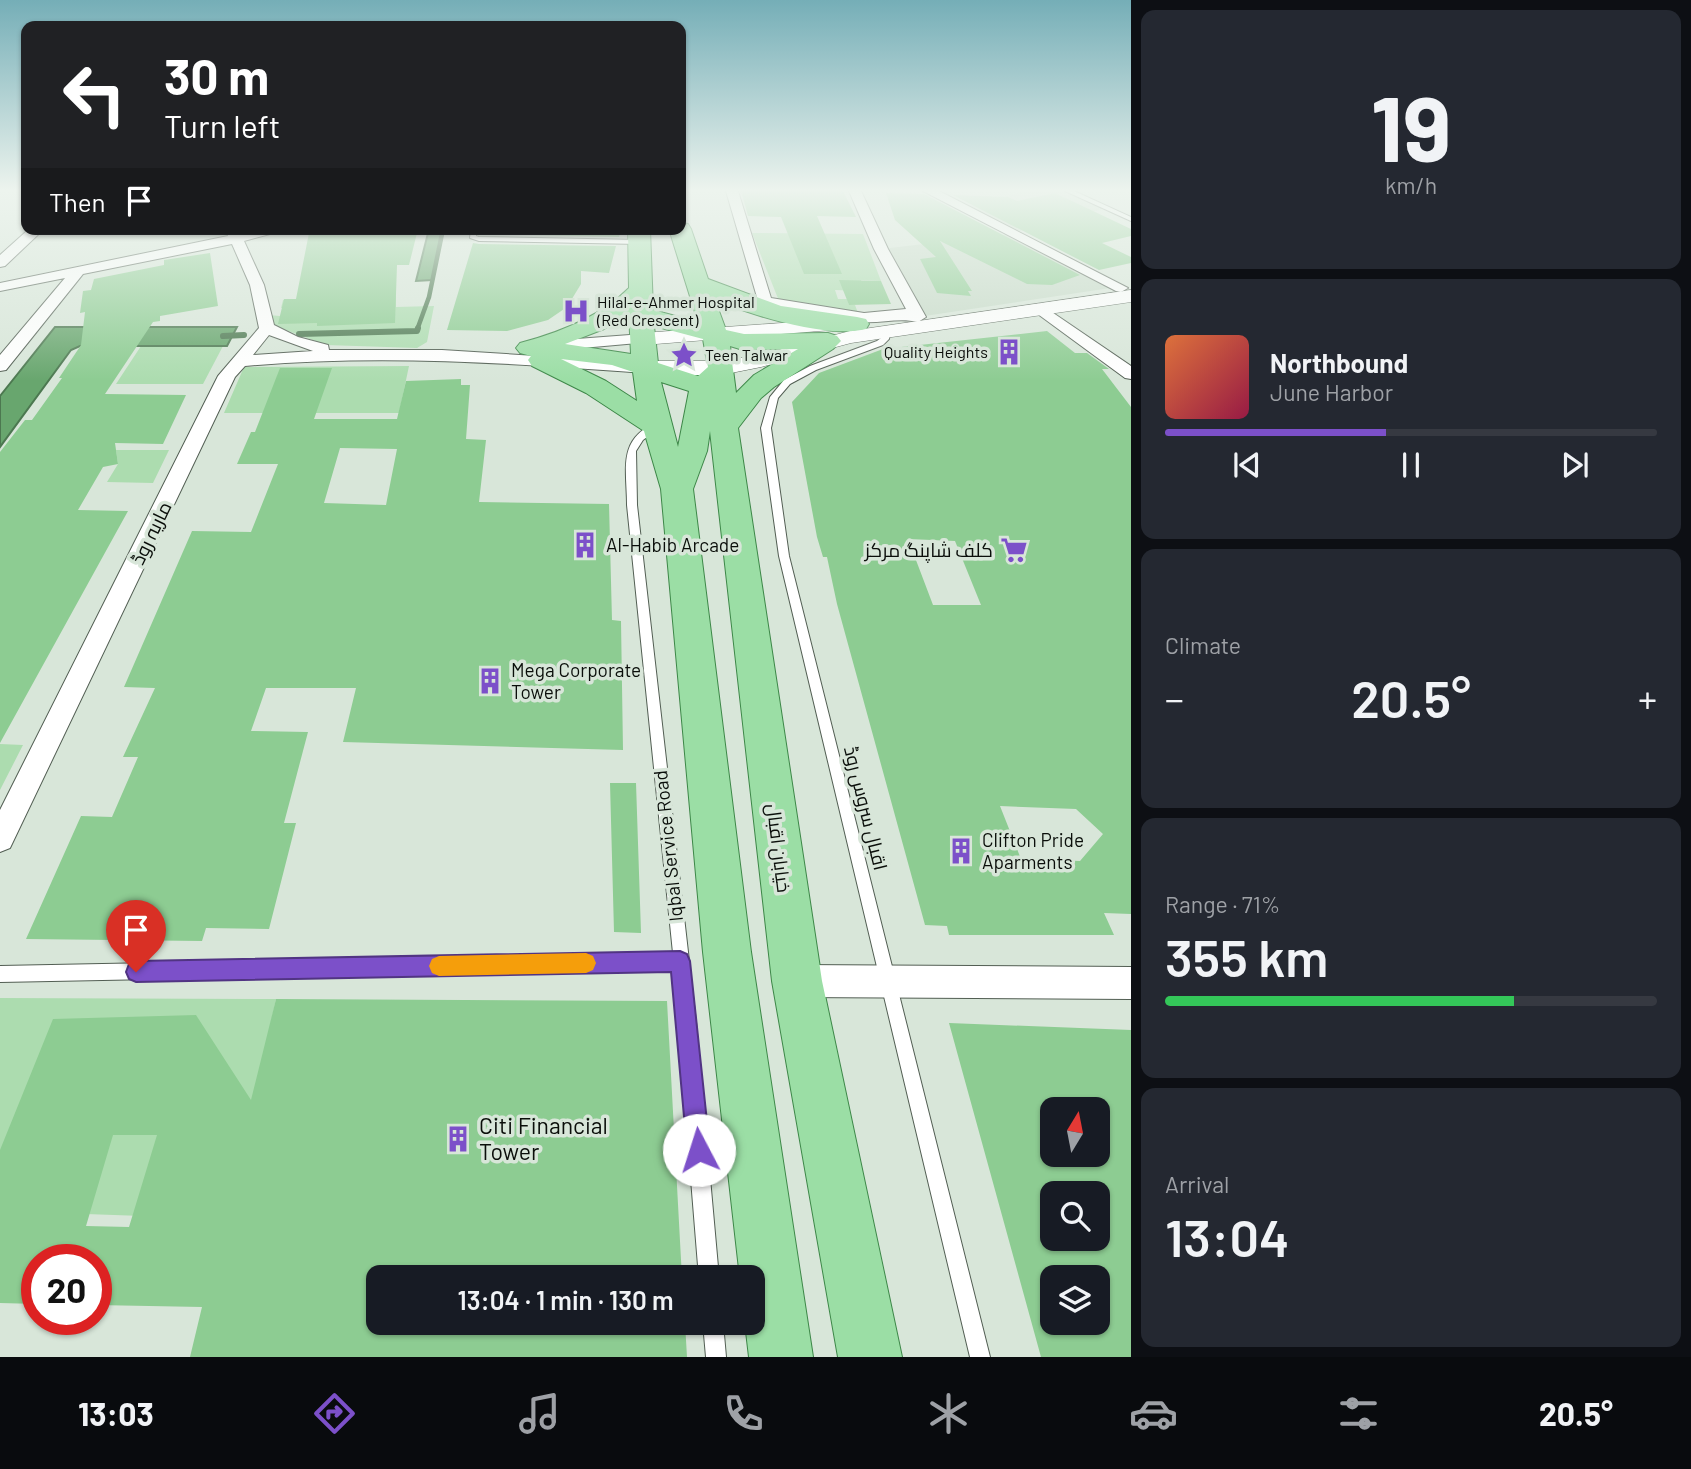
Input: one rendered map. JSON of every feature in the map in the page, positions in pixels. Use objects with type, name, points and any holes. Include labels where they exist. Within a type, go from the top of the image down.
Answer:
[{"type":"main road","points":[[640,254],[641,289],[658,313],[715,335],[828,341]]},
{"type":"main road","points":[[678,254],[658,313],[646,368],[656,426],[677,489],[727,952],[780,1357]]},
{"type":"main road","name":"خیابان اقبال","points":[[688,254],[715,335],[717,394],[797,981],[870,1357]]},
{"type":"main road","points":[[699,284],[807,320],[857,324]]},
{"type":"main road","points":[[535,354],[620,310],[641,289]]},
{"type":"main road","points":[[610,361],[658,313]]},
{"type":"main road","points":[[677,489],[717,394],[748,337]]},
{"type":"main road","points":[[535,354],[610,361],[646,368],[717,394],[751,392],[764,380],[828,341]]},
{"type":"main road","points":[[535,354],[596,387],[656,426]]},
{"type":"street","points":[[0,287],[76,274],[156,254]]},
{"type":"street","points":[[244,254],[257,285],[267,328],[284,346],[309,355]]},
{"type":"street","points":[[751,254],[767,307],[864,318],[920,318],[1128,290]]},
{"type":"street","points":[[887,254],[920,318]]},
{"type":"street","points":[[1056,254],[1128,290]]},
{"type":"street","points":[[0,366],[76,274]]},
{"type":"street","points":[[748,337],[857,324],[1040,309],[1128,290]]},
{"type":"street","points":[[1040,309],[1131,374]]},
{"type":"street","points":[[240,361],[309,355],[499,357],[535,354],[658,313]]},
{"type":"street","points":[[717,394],[761,361],[828,341],[886,331],[920,318]]},
{"type":"street","points":[[267,328],[316,347],[344,350],[535,354]]},
{"type":"street","name":"ماریہ روڈ","points":[[0,839],[228,376],[267,328]]},
{"type":"street","points":[[797,981],[1131,984]]},
{"type":"lane","name":"اقبال سروس روڈ","points":[[886,331],[880,343],[813,368],[787,382],[774,397],[766,428],[785,556],[980,1357]]},
{"type":"lane","name":"Iqbal Service Road","points":[[656,426],[639,438],[631,451],[632,505],[688,1022],[708,1265]]},
{"type":"lane","points":[[0,974],[680,961]]},
{"type":"lane","points":[[714,1335],[716,1357]]},
{"type":"shaded area","points":[[423,254],[438,254],[432,280],[416,281]]},
{"type":"shaded area","points":[[760,254],[871,254],[881,281],[861,280],[865,291],[835,290],[838,299],[847,299],[849,305],[855,305],[858,313],[779,301]]},
{"type":"shaded area","points":[[884,254],[1054,254],[1117,287],[918,317]]},
{"type":"shaded area","points":[[396,296],[396,307],[434,306],[427,342],[417,348],[326,345],[272,325],[268,315],[280,316],[289,308],[281,308],[283,300]]},
{"type":"shaded area","points":[[55,327],[237,327],[227,346],[80,346],[71,350],[0,447],[0,396]]},
{"type":"shaded area","points":[[141,346],[223,346],[203,384],[116,384]]},
{"type":"shaded area","points":[[409,366],[399,413],[224,413],[244,367]]},
{"type":"shaded area","points":[[116,450],[169,450],[153,483],[107,482],[118,464]]},
{"type":"shaded area","points":[[0,744],[23,745],[0,790]]},
{"type":"shaded area","points":[[0,998],[276,999],[228,1219],[0,1211]]},
{"type":"building","points":[[210,254],[218,306],[160,316],[160,321],[153,322],[105,394],[186,395],[163,444],[115,443],[118,464],[103,467],[78,510],[128,511],[0,743],[0,452],[25,420],[32,420],[62,378],[59,378],[81,345],[85,312],[80,313],[83,291],[91,290],[94,279],[164,265],[164,260]]},
{"type":"building","points":[[305,254],[412,254],[409,265],[397,265],[395,323],[317,326],[317,323],[278,324],[284,299],[296,299]]},
{"type":"building","points":[[470,254],[614,254],[609,273],[581,271],[581,284],[567,307],[548,320],[507,331],[447,330]]},
{"type":"building","points":[[796,254],[834,254],[842,274],[804,274]]},
{"type":"building","points":[[933,254],[949,254],[972,291],[968,291],[971,296],[937,293],[920,259],[936,257]]},
{"type":"building","points":[[967,254],[1040,254],[1080,275],[1052,285],[1027,284]]},
{"type":"building","points":[[1068,254],[1125,254],[1131,257],[1131,263],[1099,270]]},
{"type":"building","points":[[839,280],[881,281],[891,304],[849,305]]},
{"type":"building","points":[[1047,331],[1075,353],[1087,353],[1109,369],[1102,369],[1131,407],[1131,914],[1104,913],[1114,935],[949,935],[947,926],[925,925],[837,604],[827,557],[823,557],[817,537],[792,402],[819,373],[883,349]],"holes":[[[908,539],[955,541],[981,605],[933,605]],[[1000,806],[1076,809],[1103,834],[1080,861],[1021,859]]]},
{"type":"building","points":[[280,368],[332,368],[314,419],[397,419],[406,381],[461,379],[461,385],[470,385],[466,439],[486,440],[479,502],[609,504],[612,620],[621,621],[623,750],[343,742],[356,688],[266,688],[251,731],[308,732],[284,823],[296,823],[269,929],[206,928],[202,941],[26,939],[81,816],[112,817],[138,757],[123,757],[155,688],[124,687],[192,531],[251,532],[278,464],[237,464],[251,432],[255,432]],"holes":[[[340,448],[397,449],[386,505],[324,503]]]},
{"type":"building","points":[[610,783],[636,783],[641,933],[614,932]]},
{"type":"building","name":"Citi Financial Tower","points":[[276,999],[667,1001],[681,1265],[366,1265],[366,1335],[686,1335],[687,1357],[190,1357],[202,1307],[112,1305],[112,1244],[21,1244],[21,1304],[0,1303],[0,1150],[53,1019],[196,1015],[251,1100]],"holes":[[[113,1135],[157,1135],[129,1227],[86,1226]]]},
{"type":"building","points":[[949,1023],[1131,1030],[1131,1357],[1041,1357]]},
{"type":"waterway","points":[[417,330],[429,297],[438,254]]},
{"type":"waterway","points":[[299,334],[417,331],[418,328]]},
{"type":"waterway","points":[[223,336],[244,335]]},
{"type":"slow traffic","points":[[439,966],[586,963]]},
{"type":"place","name":"Hilal-e-Ahmer Hospital (Red Crescent)","points":[[576,311]]},
{"type":"place","name":"Quality Heights","points":[[1009,352]]},
{"type":"place","name":"Teen Talwar","points":[[684,355]]},
{"type":"place","name":"Al-Habib Arcade","points":[[585,545]]},
{"type":"place","name":"کلف شاپنگ مرکز","points":[[1014,550]]},
{"type":"place","name":"Mega Corporate Tower","points":[[490,681]]},
{"type":"place","name":"Clifton Pride Aparments","points":[[961,851]]},
{"type":"place","name":"Citi Financial Tower","points":[[458,1139]]},
{"type":"route","points":[[136,972],[680,961],[699,1150]]}]
